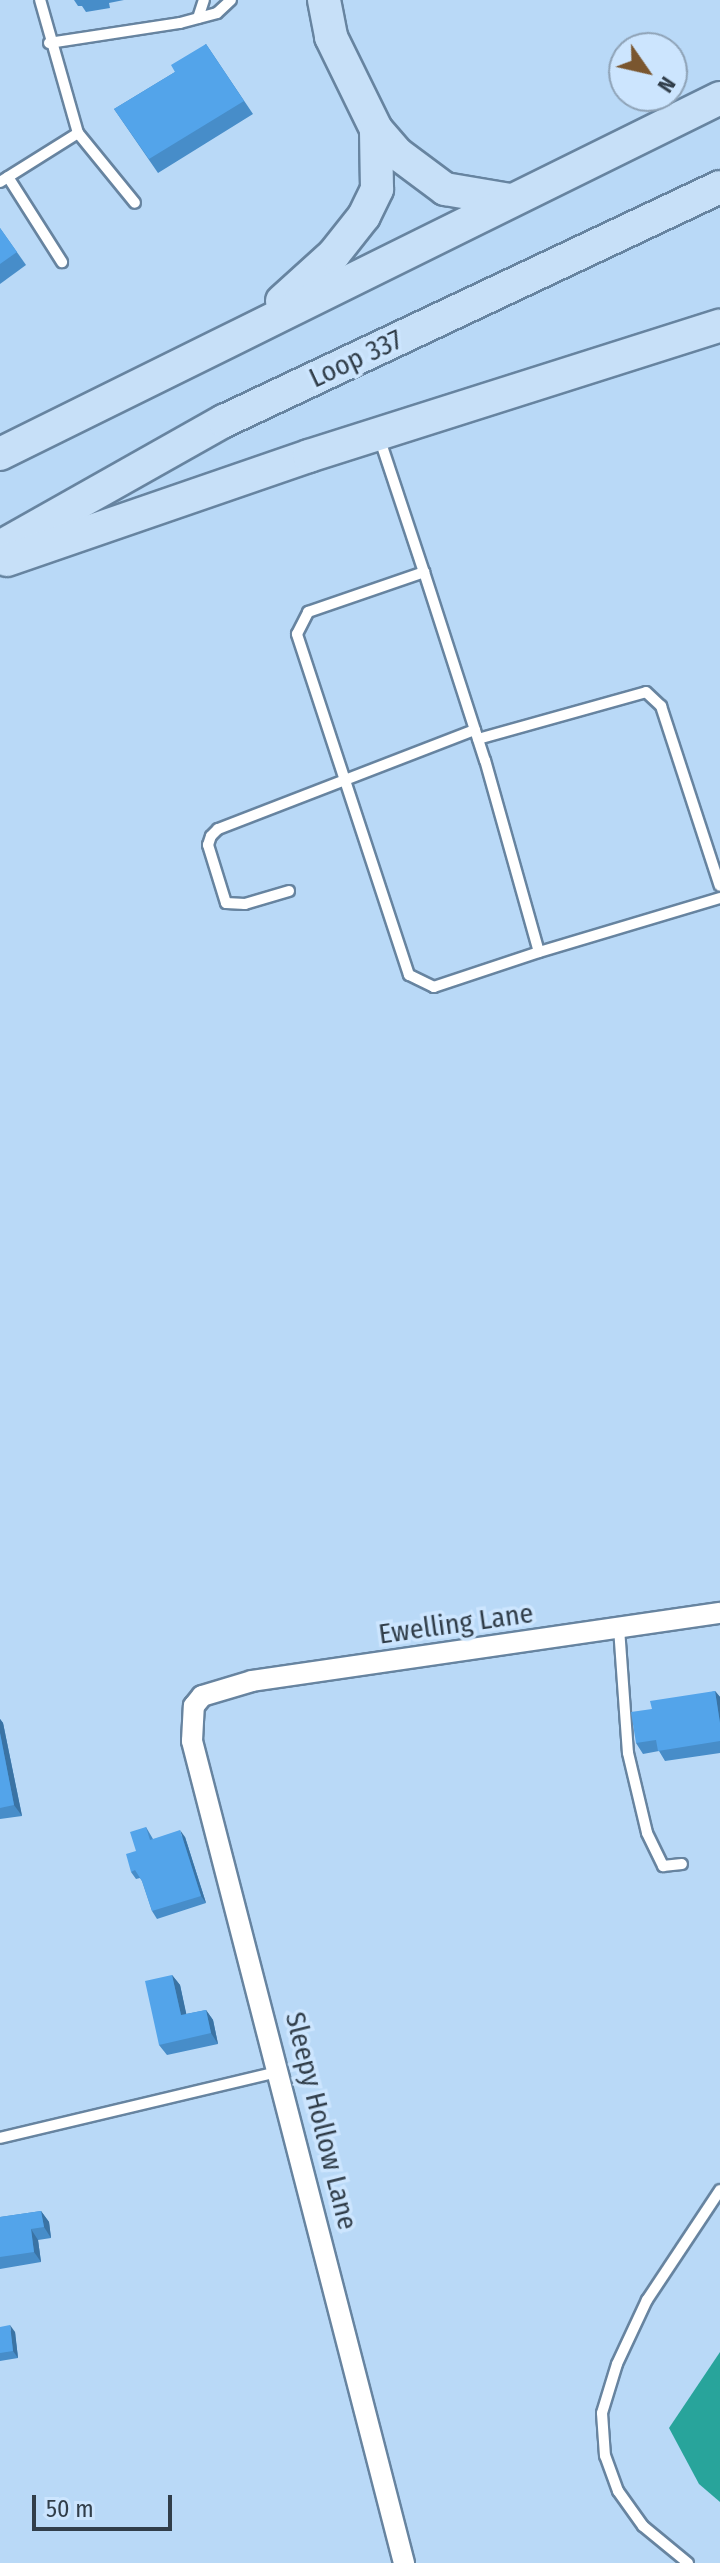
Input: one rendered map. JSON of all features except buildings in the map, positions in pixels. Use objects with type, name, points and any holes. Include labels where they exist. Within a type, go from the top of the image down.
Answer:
[{"type":"main road","points":[[324,0],[331,37],[376,129],[398,154],[445,189],[510,200]]},
{"type":"main road","points":[[0,454],[720,98]]},
{"type":"main road","points":[[251,329],[334,254],[364,216],[377,189],[376,129]]},
{"type":"main road","name":"Loop 337","points":[[0,547],[224,421],[720,187]]},
{"type":"main road","points":[[0,562],[720,326]]},
{"type":"street","name":"Ewelling Lane","points":[[202,1696],[252,1681],[720,1613]]},
{"type":"street","name":"Sleepy Hollow Lane","points":[[202,1696],[191,1719],[192,1741],[404,2563]]},
{"type":"lane","points":[[40,0],[49,43],[78,133],[135,203]]},
{"type":"lane","points":[[198,18],[204,0]]},
{"type":"lane","points":[[49,43],[198,18],[217,13],[231,0]]},
{"type":"lane","points":[[62,262],[4,180],[78,133]]},
{"type":"lane","points":[[379,437],[476,734],[539,952]]},
{"type":"lane","points":[[424,572],[308,612],[299,625],[297,643],[415,980],[434,987],[720,898]]},
{"type":"lane","points":[[289,891],[245,904],[226,903],[208,845],[211,836],[218,829],[345,780],[476,734],[646,692],[661,706],[720,886]]},
{"type":"lane","points":[[619,1628],[628,1753],[647,1833],[663,1866],[682,1864]]},
{"type":"lane","points":[[0,2138],[279,2071]]},
{"type":"lane","points":[[688,2563],[643,2526],[618,2491],[605,2456],[602,2413],[647,2300],[720,2190]]},
{"type":"shaded area","points":[[720,2352],[720,2502],[699,2484],[669,2428]]}]
